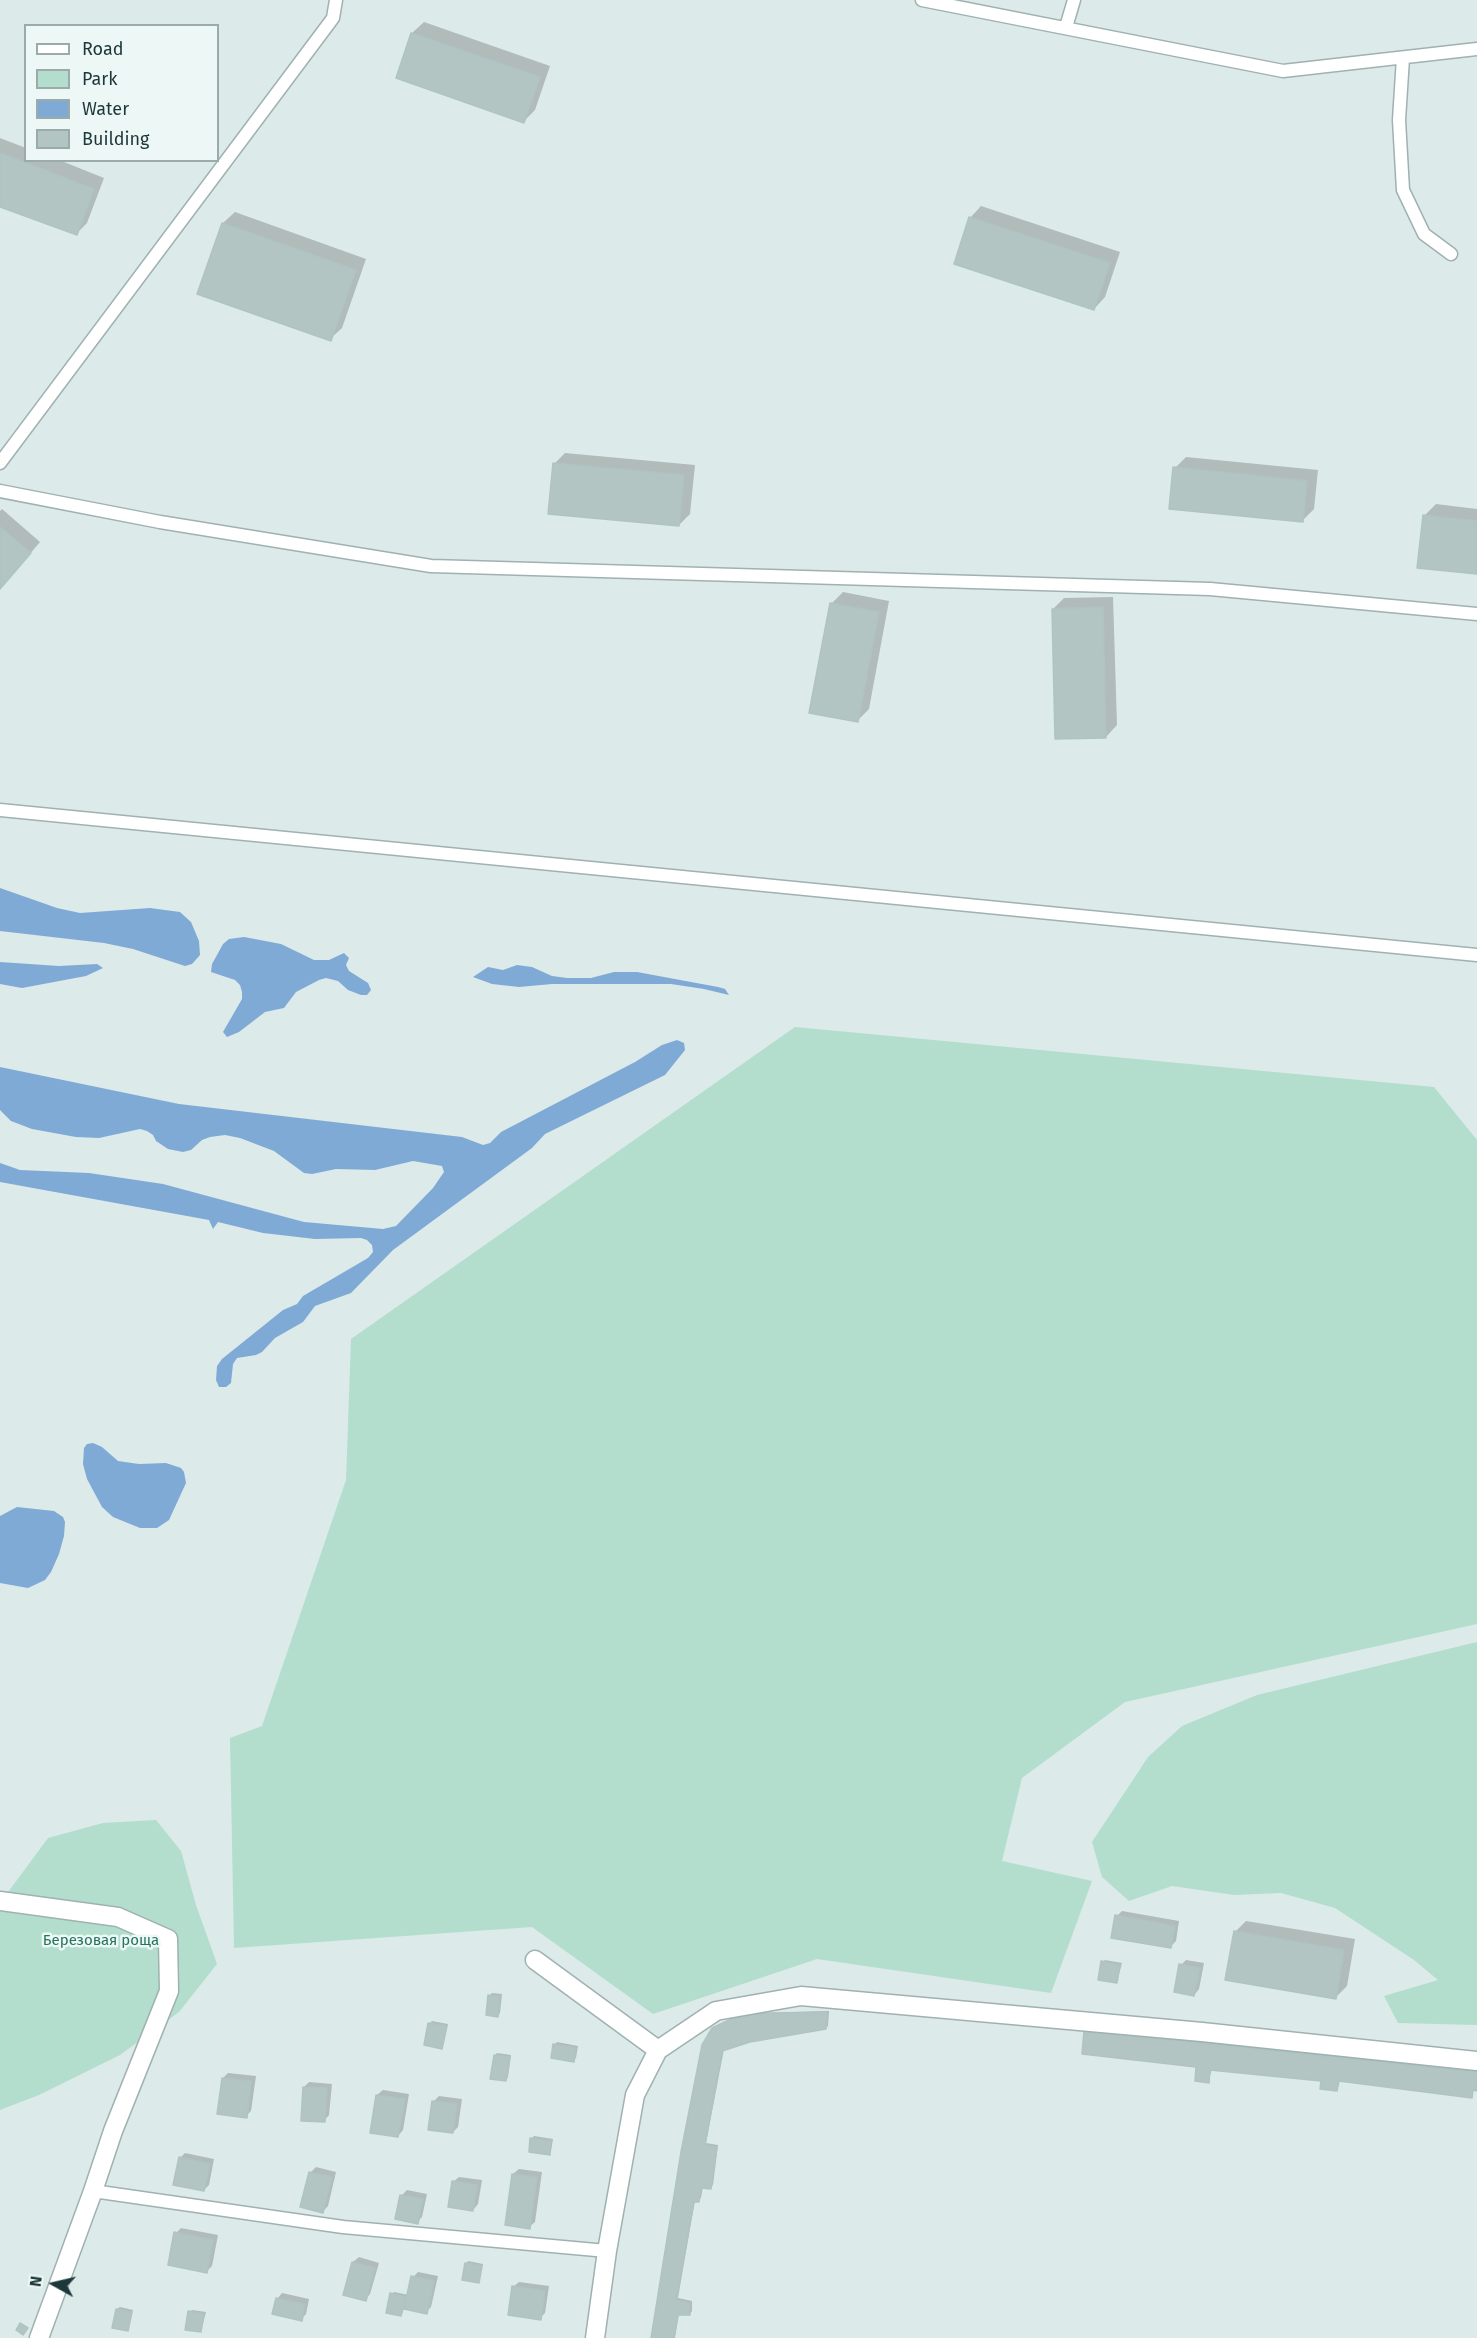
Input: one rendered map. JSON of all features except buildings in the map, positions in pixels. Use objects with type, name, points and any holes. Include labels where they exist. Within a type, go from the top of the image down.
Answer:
[{"type":"street","points":[[0,1901],[118,1917],[168,1939],[169,1991],[113,2131],[39,2338]]},
{"type":"street","points":[[535,1960],[658,2050]]},
{"type":"street","points":[[595,2338],[607,2251],[635,2095],[658,2050],[716,2011],[801,1996],[1202,2032],[1477,2061]]},
{"type":"lane","points":[[0,463],[333,18],[336,0]]},
{"type":"lane","points":[[922,0],[1283,71],[1477,49]]},
{"type":"lane","points":[[1066,27],[1074,0]]},
{"type":"lane","points":[[1403,58],[1400,120],[1403,190],[1424,234],[1451,254]]},
{"type":"lane","points":[[0,491],[160,522],[431,566],[1210,589],[1477,614]]},
{"type":"lane","points":[[0,810],[1477,955]]},
{"type":"lane","points":[[93,2190],[343,2227],[607,2251]]},
{"type":"green space","points":[[795,1027],[1434,1087],[1477,1140],[1477,1624],[1125,1702],[1022,1778],[1002,1861],[1092,1881],[1051,1993],[817,1959],[653,2014],[532,1927],[234,1948],[230,1738],[262,1726],[346,1480],[351,1339]]},
{"type":"green space","points":[[1477,1642],[1477,2025],[1398,2023],[1384,1996],[1438,1980],[1414,1960],[1335,1908],[1281,1893],[1234,1895],[1172,1886],[1129,1901],[1102,1877],[1092,1842],[1148,1757],[1182,1726],[1257,1695]]},
{"type":"green space","name":"Березовая роща","points":[[156,1820],[181,1851],[196,1905],[217,1964],[179,2012],[120,2055],[39,2095],[0,2110],[0,1903],[48,1838],[103,1823]]},
{"type":"water","points":[[0,888],[57,908],[80,913],[150,908],[180,912],[191,922],[199,941],[200,955],[192,964],[185,966],[133,949],[104,943],[0,931]]},
{"type":"water","points":[[244,937],[281,944],[314,960],[329,960],[344,953],[349,958],[346,965],[349,971],[368,983],[371,990],[367,995],[361,995],[348,990],[338,981],[326,978],[319,980],[296,992],[284,1008],[265,1012],[239,1032],[227,1037],[223,1032],[242,999],[242,992],[235,980],[211,972],[212,964],[223,944],[229,939]]},
{"type":"water","points":[[0,962],[59,966],[97,964],[103,968],[86,976],[22,988],[0,984]]},
{"type":"water","points":[[517,965],[532,967],[552,976],[567,978],[591,978],[614,972],[637,972],[718,987],[725,989],[729,995],[671,984],[552,984],[519,987],[492,984],[473,977],[488,967],[503,970]]},
{"type":"water","points":[[677,1040],[684,1043],[685,1050],[665,1075],[545,1134],[532,1148],[393,1250],[351,1293],[315,1306],[303,1322],[275,1338],[262,1352],[237,1358],[233,1364],[231,1383],[226,1387],[219,1387],[216,1380],[217,1366],[222,1359],[283,1310],[297,1304],[303,1296],[368,1258],[373,1252],[372,1245],[367,1240],[361,1238],[315,1239],[263,1233],[218,1222],[213,1229],[209,1220],[0,1182],[0,1163],[20,1170],[89,1173],[163,1184],[304,1222],[383,1229],[396,1226],[433,1188],[444,1172],[442,1166],[413,1161],[375,1170],[336,1169],[312,1174],[304,1173],[274,1151],[240,1138],[225,1135],[202,1140],[191,1150],[183,1152],[168,1149],[156,1141],[153,1135],[140,1129],[99,1138],[76,1137],[32,1129],[11,1121],[0,1110],[0,1067],[179,1104],[462,1137],[483,1145],[490,1143],[501,1132],[635,1062],[662,1045]]},
{"type":"water","points":[[93,1443],[102,1447],[118,1461],[139,1464],[166,1463],[181,1468],[186,1483],[169,1520],[157,1528],[140,1528],[113,1517],[102,1507],[87,1479],[83,1464],[84,1448],[87,1444]]},
{"type":"water","points":[[17,1507],[54,1511],[63,1517],[65,1522],[59,1554],[51,1572],[45,1580],[28,1588],[0,1583],[0,1516]]}]
